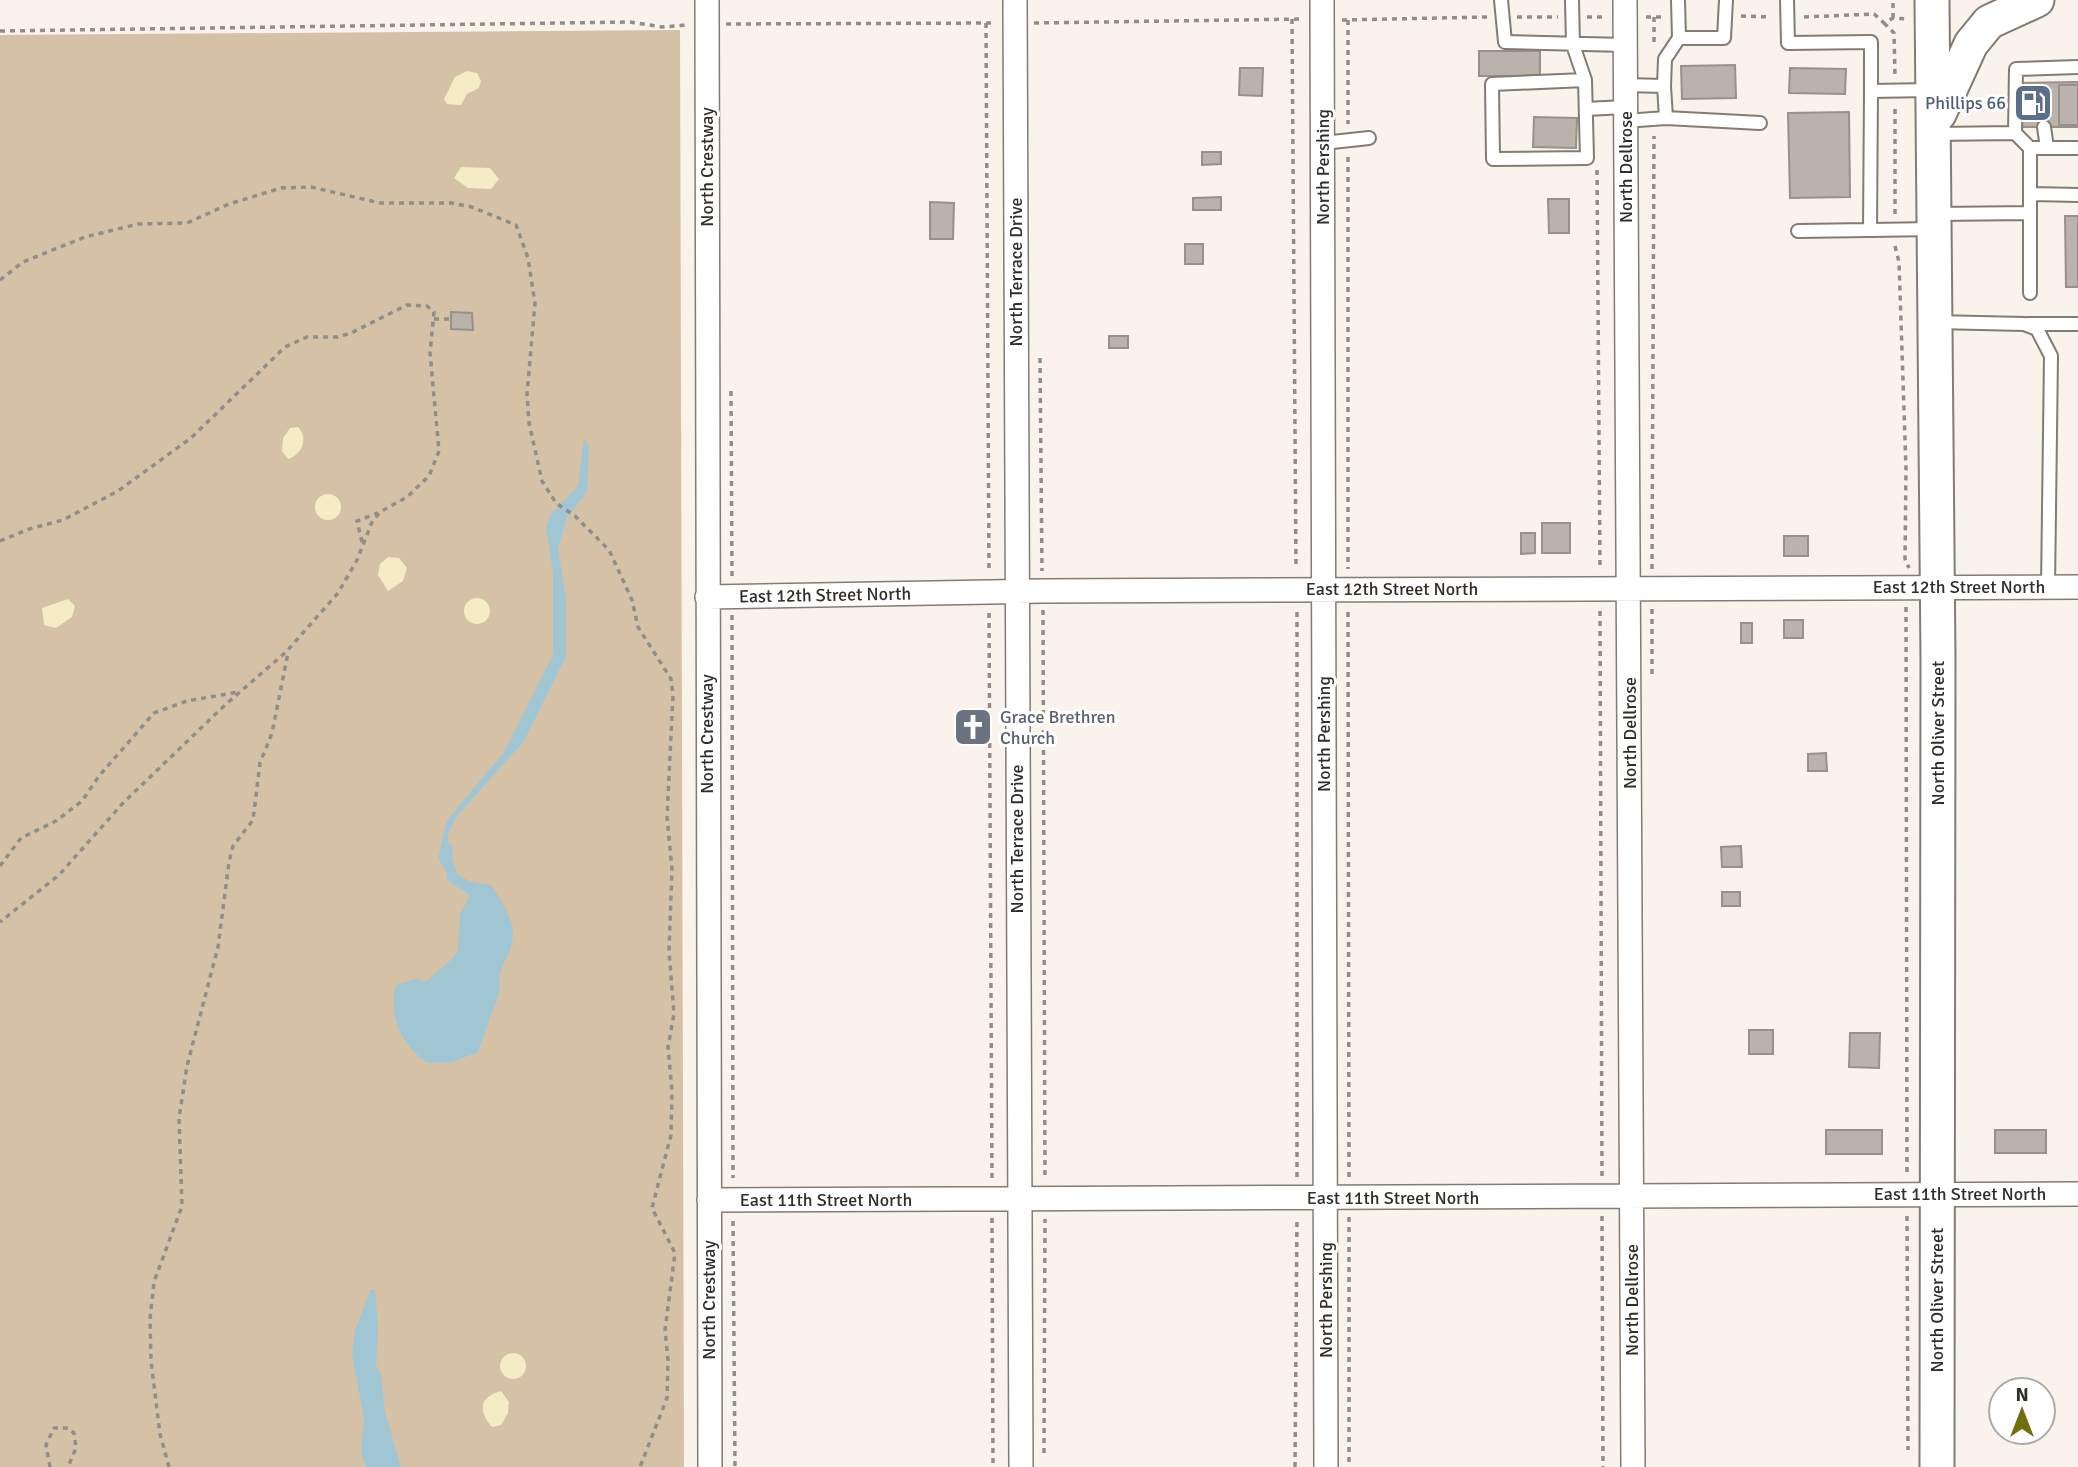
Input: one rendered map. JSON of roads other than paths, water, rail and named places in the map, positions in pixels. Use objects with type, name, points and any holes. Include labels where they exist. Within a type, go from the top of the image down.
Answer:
[{"type":"main road","name":"North Oliver Street","points":[[1923,1460],[1922,587],[1935,322],[1932,0]]},
{"type":"main road","points":[[1933,132],[1971,44],[1989,22],[2037,0]]},
{"type":"street","name":"North Dellrose","points":[[1625,8],[1633,1467]]},
{"type":"street","name":"North Terrace Drive","points":[[1015,10],[1021,1467]]},
{"type":"street","name":"North Pershing","points":[[1322,10],[1326,1467]]},
{"type":"street","name":"North Crestway","points":[[707,11],[710,1467]]},
{"type":"street","name":"East 12th Street North","points":[[707,597],[1042,591],[2078,587]]},
{"type":"street","name":"East 11th Street North","points":[[709,1200],[2078,1194]]},
{"type":"lane","points":[[1501,0],[1505,42],[1625,45]]},
{"type":"lane","points":[[1572,0],[1573,45],[1585,80],[1587,158],[1493,159],[1492,84],[1585,80]]},
{"type":"lane","points":[[1660,119],[1659,86],[1665,60],[1679,38],[1678,0]]},
{"type":"lane","points":[[1679,38],[1724,38],[1726,0]]},
{"type":"lane","points":[[1787,0],[1788,43],[1871,42],[1870,230]]},
{"type":"lane","points":[[2015,133],[2015,68],[2078,67]]},
{"type":"lane","points":[[2045,83],[2047,68]]},
{"type":"lane","points":[[1586,109],[1625,104],[1659,86]]},
{"type":"lane","points":[[1871,91],[1933,90]]},
{"type":"lane","points":[[1625,104],[1660,119],[1760,123]]},
{"type":"lane","points":[[2044,127],[2047,148]]},
{"type":"lane","points":[[1933,132],[2015,133],[2030,148],[2078,148]]},
{"type":"lane","points":[[1323,143],[1369,138]]},
{"type":"lane","points":[[2030,148],[2031,293]]},
{"type":"lane","points":[[2030,194],[2078,195]]},
{"type":"lane","points":[[1798,231],[1895,229],[1934,222],[2030,213]]},
{"type":"lane","points":[[1935,322],[2078,324]]},
{"type":"lane","points":[[2024,324],[2036,329],[2051,356],[2048,587]]},
{"type":"water","points":[[584,438],[589,446],[587,492],[567,517],[558,548],[566,599],[566,656],[524,741],[457,816],[448,834],[448,843],[453,845],[452,858],[457,874],[469,881],[491,885],[512,925],[512,943],[500,975],[500,990],[478,1052],[452,1062],[428,1063],[411,1048],[399,1030],[394,1008],[396,985],[417,978],[425,982],[453,958],[458,950],[460,914],[470,895],[447,880],[447,873],[438,858],[447,820],[504,752],[553,655],[553,572],[546,528],[550,515],[578,486]]},
{"type":"water","points":[[371,1289],[375,1289],[378,1328],[376,1366],[381,1374],[385,1412],[401,1467],[366,1467],[361,1454],[364,1418],[352,1355],[355,1330]]},
{"type":"place","name":"Phillips 66","points":[[2033,103]]},
{"type":"place","name":"Grace Brethren Church","points":[[973,727]]}]
